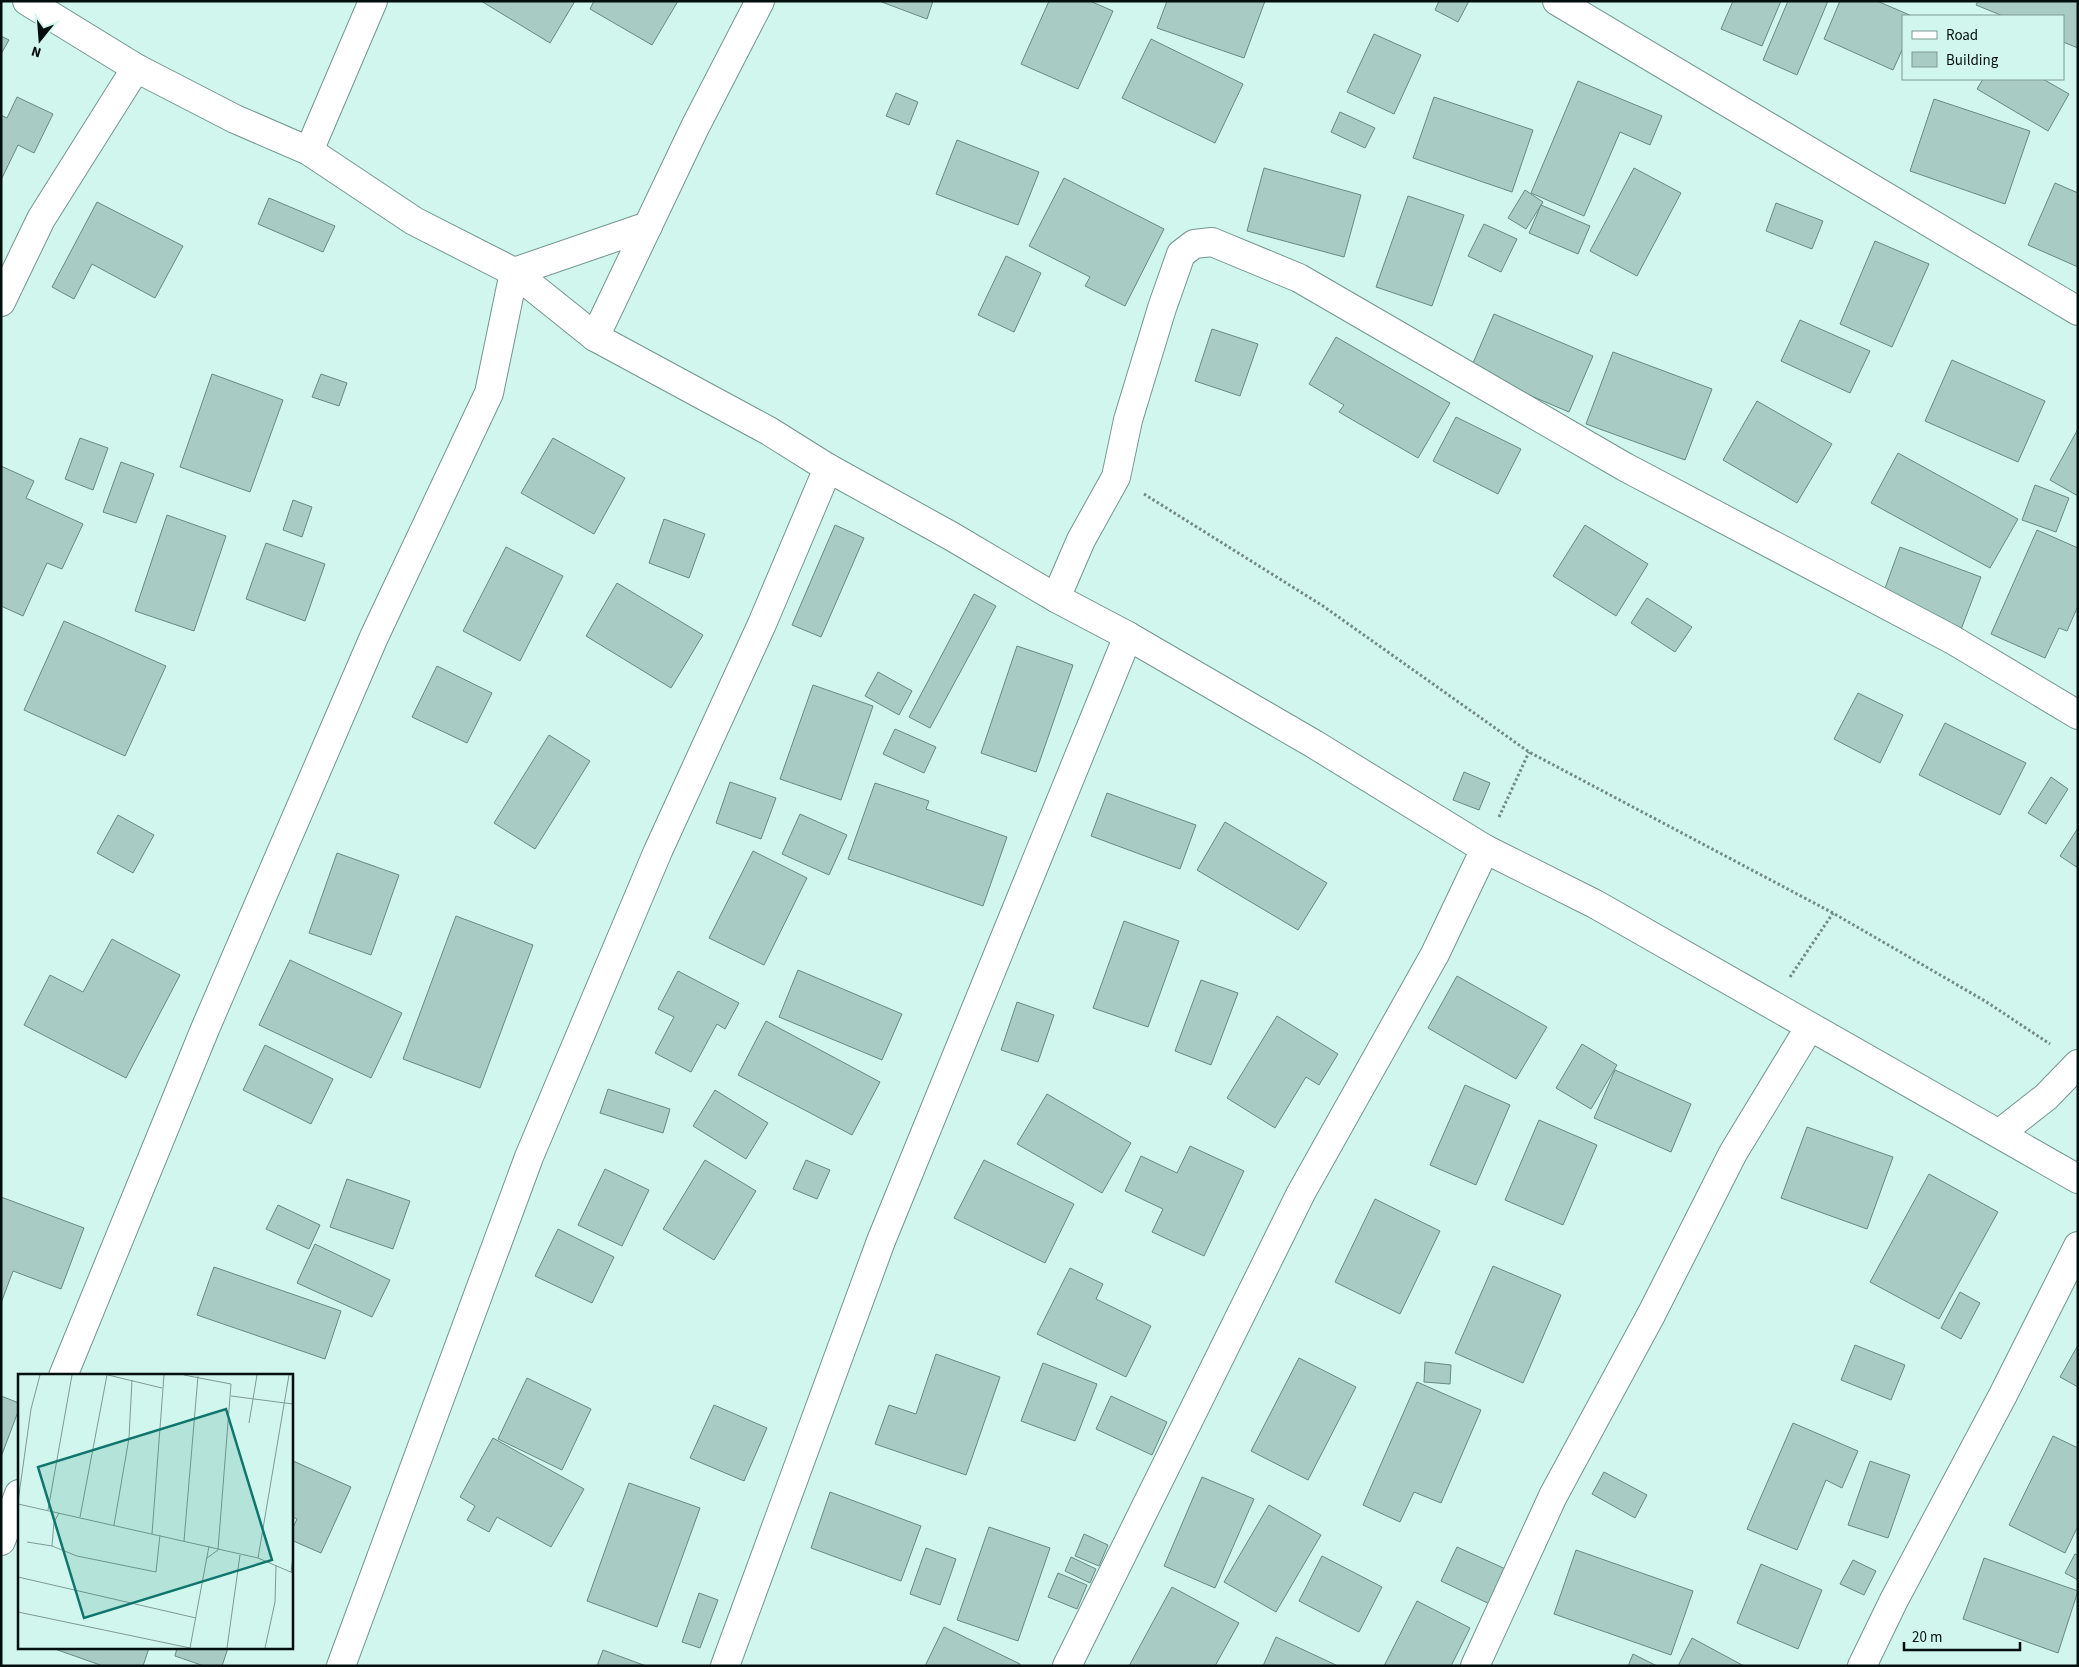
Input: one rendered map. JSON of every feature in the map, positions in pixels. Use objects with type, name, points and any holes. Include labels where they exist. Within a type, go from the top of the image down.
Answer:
[{"type":"street","points":[[27,1],[136,68],[235,119],[309,151],[414,221],[514,272],[595,337],[769,431],[828,468],[951,536],[1056,598],[1128,636],[1314,744],[1485,849],[1595,904],[1809,1028],[2000,1133],[2078,1179]]},
{"type":"street","points":[[309,151],[373,1]]},
{"type":"street","points":[[595,337],[695,127],[760,1]]},
{"type":"street","points":[[1558,1],[2078,311]]},
{"type":"street","points":[[1,302],[41,219],[136,68]]},
{"type":"street","points":[[514,272],[648,226]]},
{"type":"street","points":[[1056,598],[1081,540],[1116,477],[1128,420],[1162,308],[1181,254],[1194,244],[1212,242],[1298,278],[1625,466],[1953,640],[2078,715]]},
{"type":"street","points":[[64,1374],[205,1029],[374,637],[489,393],[514,272]]},
{"type":"street","points":[[341,1666],[529,1157],[658,851],[762,624],[828,468]]},
{"type":"street","points":[[725,1666],[881,1241],[1128,636]]},
{"type":"street","points":[[1067,1666],[1301,1193],[1435,954],[1485,849]]},
{"type":"street","points":[[1475,1666],[1553,1496],[1652,1313],[1733,1153],[1809,1028]]},
{"type":"street","points":[[2000,1133],[2046,1097],[2078,1064]]},
{"type":"street","points":[[1862,1666],[1894,1600],[2003,1395],[2078,1246]]},
{"type":"street","points":[[1,1541],[18,1497]]},
{"type":"path","points":[[1116,477],[1323,606],[1529,752],[1833,913],[1985,1001],[2054,1047]]},
{"type":"path","points":[[1485,849],[1529,752]]},
{"type":"path","points":[[1771,1005],[1833,913]]},
{"type":"building","points":[[481,1],[575,1],[550,43]]},
{"type":"building","points":[[594,1],[678,1],[652,45],[590,9]]},
{"type":"building","points":[[879,1],[933,1],[927,19]]},
{"type":"building","points":[[1049,1],[1090,1],[1113,11],[1078,89],[1021,64]]},
{"type":"building","points":[[1167,1],[1265,1],[1244,58],[1157,28]]},
{"type":"building","points":[[1439,1],[1469,1],[1458,22],[1435,10]]},
{"type":"building","points":[[1733,1],[1781,1],[1762,46],[1721,29]]},
{"type":"building","points":[[1788,1],[1828,1],[1797,75],[1763,60]]},
{"type":"building","points":[[1840,1],[1877,1],[1910,15],[1902,15],[1902,50],[1893,70],[1824,39]]},
{"type":"building","points":[[1978,1],[2078,1],[2078,48],[2064,42],[2064,15],[2001,15],[1976,5]]},
{"type":"building","points":[[1374,34],[1421,55],[1394,114],[1347,92]]},
{"type":"building","points":[[1,36],[9,40],[1,54]]},
{"type":"building","points":[[1151,39],[1243,84],[1215,143],[1122,98]]},
{"type":"building","points":[[1982,80],[2045,80],[2069,94],[2048,131],[1977,89]]},
{"type":"building","points":[[1578,81],[1662,116],[1650,145],[1620,132],[1584,216],[1531,193]]},
{"type":"building","points":[[896,93],[918,102],[909,125],[886,116]]},
{"type":"building","points":[[17,97],[53,114],[34,153],[18,145],[1,180],[1,115],[7,118]]},
{"type":"building","points":[[1434,97],[1533,130],[1512,192],[1413,158]]},
{"type":"building","points":[[1934,99],[2030,131],[2005,204],[1910,171]]},
{"type":"building","points":[[1340,112],[1375,128],[1365,148],[1331,132]]},
{"type":"building","points":[[957,140],[1039,172],[1018,225],[936,194]]},
{"type":"building","points":[[1264,168],[1361,195],[1344,257],[1247,231]]},
{"type":"building","points":[[1634,168],[1681,193],[1637,276],[1590,251]]},
{"type":"building","points":[[1064,178],[1164,229],[1125,306],[1085,286],[1090,277],[1029,246]]},
{"type":"building","points":[[2055,183],[2078,193],[2078,267],[2028,245]]},
{"type":"building","points":[[1525,190],[1543,202],[1526,229],[1508,218]]},
{"type":"building","points":[[1408,196],[1464,215],[1432,306],[1376,287]]},
{"type":"building","points":[[269,198],[335,226],[323,252],[258,224]]},
{"type":"building","points":[[97,202],[183,246],[155,298],[92,264],[74,299],[52,287]]},
{"type":"building","points":[[1776,203],[1823,221],[1812,249],[1766,231]]},
{"type":"building","points":[[1541,205],[1590,226],[1578,254],[1529,233]]},
{"type":"building","points":[[1484,224],[1517,239],[1501,272],[1468,256]]},
{"type":"building","points":[[1875,241],[1929,264],[1892,347],[1840,324]]},
{"type":"building","points":[[1006,256],[1041,273],[1014,332],[978,315]]},
{"type":"building","points":[[1494,314],[1593,356],[1569,412],[1470,370]]},
{"type":"building","points":[[1800,320],[1870,351],[1850,393],[1781,361]]},
{"type":"building","points":[[1212,329],[1258,344],[1240,396],[1195,381]]},
{"type":"building","points":[[1336,337],[1450,403],[1418,458],[1339,412],[1344,405],[1309,384]]},
{"type":"building","points":[[1613,352],[1712,389],[1685,460],[1586,424]]},
{"type":"building","points":[[1952,360],[2045,401],[2018,462],[1925,421]]},
{"type":"building","points":[[212,374],[283,400],[250,492],[180,467]]},
{"type":"building","points":[[321,374],[347,383],[339,406],[312,397]]},
{"type":"building","points":[[1757,401],[1832,444],[1797,503],[1723,460]]},
{"type":"building","points":[[1456,417],[1521,449],[1498,494],[1433,461]]},
{"type":"building","points":[[2078,429],[2078,496],[2050,480]]},
{"type":"building","points":[[80,438],[108,448],[93,490],[65,479]]},
{"type":"building","points":[[553,438],[625,478],[594,534],[521,493]]},
{"type":"building","points":[[1898,453],[2018,519],[1990,568],[1871,503]]},
{"type":"building","points":[[121,462],[154,474],[136,523],[103,512]]},
{"type":"building","points":[[1,466],[34,481],[26,498],[83,524],[62,569],[47,563],[23,616],[1,606]]},
{"type":"building","points":[[2035,485],[2069,498],[2056,532],[2022,520]]},
{"type":"building","points":[[293,500],[312,507],[302,537],[283,530]]},
{"type":"building","points":[[167,515],[226,536],[194,631],[135,611]]},
{"type":"building","points":[[664,519],[705,534],[689,578],[649,563]]},
{"type":"building","points":[[835,525],[864,538],[821,637],[792,625]]},
{"type":"building","points":[[1585,525],[1648,564],[1616,616],[1553,576]]},
{"type":"building","points":[[2037,530],[2078,548],[2078,606],[2067,631],[2059,628],[2045,658],[1991,634]]},
{"type":"building","points":[[266,543],[325,564],[305,621],[246,599]]},
{"type":"building","points":[[506,547],[563,576],[520,661],[463,631]]},
{"type":"building","points":[[1900,547],[1981,577],[1960,632],[1880,602]]},
{"type":"building","points":[[617,583],[703,635],[671,688],[586,636]]},
{"type":"building","points":[[974,594],[996,606],[930,728],[909,717]]},
{"type":"building","points":[[1647,598],[1692,627],[1675,652],[1631,623]]},
{"type":"building","points":[[64,621],[166,666],[125,756],[24,710]]},
{"type":"building","points":[[1017,646],[1073,665],[1036,772],[981,753]]},
{"type":"building","points":[[437,666],[492,693],[467,743],[412,717]]},
{"type":"building","points":[[878,672],[912,691],[899,715],[865,696]]},
{"type":"building","points":[[813,685],[873,706],[841,800],[780,779]]},
{"type":"building","points":[[1858,693],[1903,715],[1880,763],[1834,739]]},
{"type":"building","points":[[1945,723],[2026,763],[2000,815],[1919,775]]},
{"type":"building","points":[[895,729],[936,747],[924,773],[883,754]]},
{"type":"building","points":[[549,735],[590,761],[535,849],[494,823]]},
{"type":"building","points":[[1464,772],[1490,783],[1479,810],[1453,800]]},
{"type":"building","points":[[2051,777],[2068,789],[2046,824],[2028,813]]},
{"type":"building","points":[[730,782],[776,798],[761,839],[716,823]]},
{"type":"building","points":[[875,783],[929,801],[926,809],[1007,837],[983,906],[848,859]]},
{"type":"building","points":[[1107,793],[1196,825],[1180,869],[1091,836]]},
{"type":"building","points":[[800,814],[847,835],[829,875],[782,854]]},
{"type":"building","points":[[118,815],[154,835],[133,873],[97,853]]},
{"type":"building","points":[[1225,822],[1327,883],[1298,930],[1197,870]]},
{"type":"building","points":[[2078,828],[2078,868],[2060,856]]},
{"type":"building","points":[[753,851],[807,878],[764,965],[709,938]]},
{"type":"building","points":[[337,853],[399,875],[371,955],[309,933]]},
{"type":"building","points":[[456,916],[533,945],[480,1088],[403,1059]]},
{"type":"building","points":[[1124,921],[1179,941],[1148,1027],[1093,1008]]},
{"type":"building","points":[[112,939],[180,975],[126,1078],[24,1025],[50,975],[83,992]]},
{"type":"building","points":[[290,960],[402,1013],[371,1078],[259,1025]]},
{"type":"building","points":[[798,970],[902,1014],[882,1060],[779,1017]]},
{"type":"building","points":[[678,971],[739,1003],[725,1029],[717,1024],[691,1072],[655,1053],[674,1017],[658,1009]]},
{"type":"building","points":[[1457,976],[1547,1027],[1516,1079],[1428,1028]]},
{"type":"building","points":[[1201,980],[1238,993],[1211,1065],[1175,1051]]},
{"type":"building","points":[[1017,1002],[1054,1015],[1038,1062],[1001,1050]]},
{"type":"building","points":[[1277,1016],[1338,1054],[1319,1085],[1306,1077],[1275,1128],[1227,1098]]},
{"type":"building","points":[[766,1021],[880,1082],[852,1135],[738,1075]]},
{"type":"building","points":[[1582,1044],[1617,1065],[1591,1109],[1556,1088]]},
{"type":"building","points":[[265,1045],[333,1079],[311,1124],[243,1090]]},
{"type":"building","points":[[1615,1070],[1691,1104],[1671,1152],[1594,1118]]},
{"type":"building","points":[[1465,1085],[1510,1105],[1476,1185],[1430,1165]]},
{"type":"building","points":[[608,1089],[670,1109],[663,1133],[600,1113]]},
{"type":"building","points":[[715,1090],[768,1123],[746,1159],[693,1126]]},
{"type":"building","points":[[1047,1094],[1131,1143],[1102,1193],[1017,1144]]},
{"type":"building","points":[[1539,1120],[1597,1145],[1563,1225],[1505,1200]]},
{"type":"building","points":[[1807,1127],[1893,1157],[1867,1229],[1781,1198]]},
{"type":"building","points":[[1190,1146],[1244,1171],[1204,1256],[1152,1232],[1163,1209],[1125,1191],[1141,1156],[1177,1173]]},
{"type":"building","points":[[705,1160],[756,1191],[714,1260],[663,1229]]},
{"type":"building","points":[[806,1160],[830,1170],[817,1199],[793,1189]]},
{"type":"building","points":[[984,1160],[1074,1204],[1045,1263],[954,1218]]},
{"type":"building","points":[[605,1169],[649,1190],[622,1246],[578,1225]]},
{"type":"building","points":[[1929,1174],[1998,1212],[1939,1319],[1870,1282]]},
{"type":"building","points":[[347,1179],[410,1201],[393,1249],[330,1227]]},
{"type":"building","points":[[1,1197],[84,1228],[61,1289],[13,1271],[1,1303]]},
{"type":"building","points":[[1375,1199],[1440,1231],[1400,1314],[1335,1282]]},
{"type":"building","points":[[278,1205],[320,1225],[309,1249],[266,1229]]},
{"type":"building","points":[[558,1229],[614,1257],[592,1303],[535,1276]]},
{"type":"building","points":[[315,1244],[390,1280],[372,1317],[297,1283]]},
{"type":"building","points":[[1493,1266],[1561,1295],[1523,1383],[1455,1353]]},
{"type":"building","points":[[214,1267],[341,1311],[325,1359],[197,1315]]},
{"type":"building","points":[[1070,1268],[1103,1284],[1096,1299],[1151,1326],[1126,1377],[1037,1334]]},
{"type":"building","points":[[1960,1292],[1980,1303],[1961,1339],[1941,1328]]},
{"type":"building","points":[[1855,1345],[1905,1365],[1891,1400],[1841,1380]]},
{"type":"building","points":[[2078,1345],[2078,1387],[2060,1377]]},
{"type":"building","points":[[936,1354],[1000,1377],[966,1475],[875,1444],[889,1405],[916,1414]]},
{"type":"building","points":[[1299,1358],[1356,1387],[1308,1480],[1251,1451]]},
{"type":"building","points":[[1425,1362],[1451,1365],[1450,1384],[1424,1382]]},
{"type":"building","points":[[1043,1363],[1097,1384],[1075,1441],[1021,1421]]},
{"type":"building","points":[[527,1378],[591,1409],[562,1470],[498,1439]]},
{"type":"building","points":[[1417,1382],[1481,1410],[1441,1503],[1414,1492],[1400,1522],[1363,1505]]},
{"type":"building","points":[[1,1396],[18,1403],[18,1412],[1,1457]]},
{"type":"building","points":[[1111,1396],[1167,1422],[1152,1455],[1096,1429]]},
{"type":"building","points":[[714,1405],[767,1428],[744,1481],[690,1458]]},
{"type":"building","points":[[1793,1423],[1858,1451],[1842,1488],[1826,1480],[1797,1550],[1747,1529]]},
{"type":"building","points":[[2053,1436],[2078,1448],[2078,1526],[2065,1553],[2009,1525]]},
{"type":"building","points":[[493,1438],[584,1489],[551,1547],[497,1517],[489,1532],[467,1520],[475,1506],[460,1497]]},
{"type":"building","points":[[292,1460],[351,1487],[321,1553],[292,1540],[292,1530],[297,1519],[292,1516]]},
{"type":"building","points":[[1870,1461],[1910,1475],[1888,1538],[1848,1525]]},
{"type":"building","points":[[1604,1472],[1647,1495],[1635,1518],[1592,1494]]},
{"type":"building","points":[[1202,1477],[1254,1499],[1215,1588],[1164,1566]]},
{"type":"building","points":[[629,1483],[700,1508],[657,1627],[587,1601]]},
{"type":"building","points":[[830,1492],[921,1526],[901,1581],[811,1548]]},
{"type":"building","points":[[1269,1505],[1321,1535],[1276,1612],[1224,1582]]},
{"type":"building","points":[[989,1527],[1050,1548],[1018,1641],[957,1620]]},
{"type":"building","points":[[1084,1534],[1108,1545],[1099,1566],[1075,1556]]},
{"type":"building","points":[[1457,1547],[1510,1571],[1494,1606],[1441,1581]]},
{"type":"building","points":[[926,1548],[956,1559],[940,1605],[910,1594]]},
{"type":"building","points":[[1576,1550],[1693,1591],[1671,1655],[1554,1614]]},
{"type":"building","points":[[2075,1554],[2078,1555],[2078,1580],[2065,1573]]},
{"type":"building","points":[[1322,1556],[1382,1587],[1359,1632],[1299,1601]]},
{"type":"building","points":[[1071,1557],[1096,1569],[1090,1583],[1065,1571]]},
{"type":"building","points":[[1984,1558],[2078,1591],[2058,1653],[1963,1619]]},
{"type":"building","points":[[1853,1560],[1876,1571],[1864,1595],[1840,1584]]},
{"type":"building","points":[[1761,1564],[1822,1590],[1798,1649],[1737,1623]]},
{"type":"building","points":[[1058,1573],[1087,1585],[1077,1609],[1048,1597]]},
{"type":"building","points":[[1172,1587],[1239,1623],[1215,1666],[1129,1666]]},
{"type":"building","points":[[699,1593],[718,1600],[700,1648],[682,1642]]},
{"type":"building","points":[[1417,1601],[1470,1628],[1451,1666],[1384,1666]]},
{"type":"building","points":[[944,1627],[1020,1664],[1019,1666],[925,1666]]},
{"type":"building","points":[[1276,1637],[1338,1666],[1263,1666]]},
{"type":"building","points":[[1692,1638],[1744,1666],[1678,1666]]},
{"type":"building","points":[[58,1650],[148,1650],[143,1666],[103,1666]]},
{"type":"building","points":[[176,1650],[227,1650],[222,1666],[204,1666],[175,1656]]},
{"type":"building","points":[[603,1650],[646,1666],[597,1666]]},
{"type":"building","points":[[1633,1654],[1657,1666],[1628,1666]]}]
